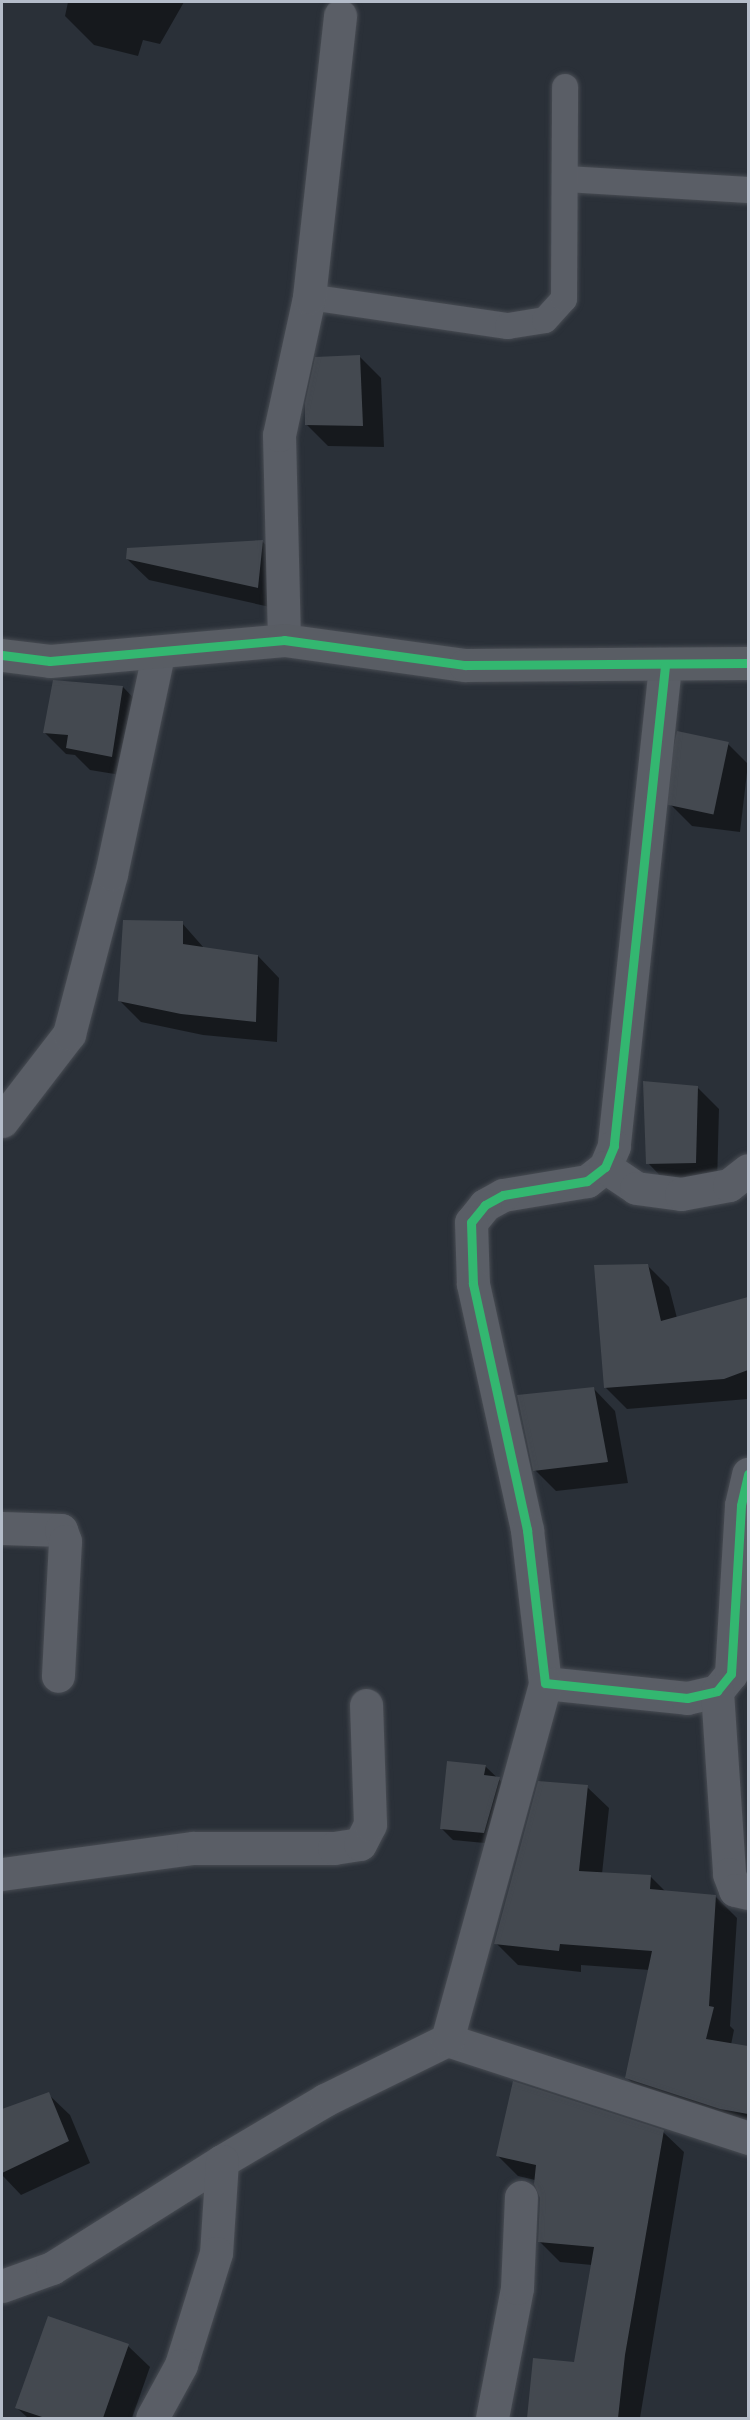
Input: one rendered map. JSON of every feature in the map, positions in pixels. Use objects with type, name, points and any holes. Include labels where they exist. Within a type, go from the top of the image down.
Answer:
[{"type":"street","points":[[284,640],[279,435],[309,297],[340,16]]},
{"type":"street","points":[[2,655],[50,661],[158,655],[284,640],[465,665],[665,666],[748,663]]},
{"type":"street","points":[[2,1121],[37,1079],[69,1034],[111,874],[158,655]]},
{"type":"street","points":[[447,2040],[545,1683],[527,1530],[473,1284],[471,1222],[484,1205],[502,1196],[587,1181],[605,1167],[614,1146],[665,666]]},
{"type":"street","points":[[605,1167],[636,1188],[681,1194],[729,1185],[748,1170]]},
{"type":"street","points":[[545,1683],[687,1698],[717,1691],[731,1674],[741,1505],[748,1474]]},
{"type":"street","points":[[2,1528],[61,1530],[65,1541],[58,1676]]},
{"type":"street","points":[[717,1691],[729,1874],[735,1890],[748,1893]]},
{"type":"street","points":[[2,1874],[193,1848],[334,1848],[360,1844],[370,1824],[366,1705]]},
{"type":"street","points":[[2,2286],[52,2268],[222,2161],[325,2100],[447,2040],[748,2138]]},
{"type":"street","points":[[152,2418],[181,2365],[216,2253],[222,2161]]},
{"type":"street","points":[[492,2418],[517,2288],[520,2196]]},
{"type":"lane","points":[[309,297],[508,326],[545,320],[564,299],[567,179],[565,87]]},
{"type":"lane","points":[[567,179],[748,190]]},
{"type":"building","points":[[360,355],[363,426],[305,425],[305,403],[315,357]]},
{"type":"building","points":[[263,540],[258,588],[126,559],[127,548]]},
{"type":"building","points":[[53,680],[123,686],[112,757],[66,748],[68,735],[43,733]]},
{"type":"building","points":[[677,731],[729,742],[713,814],[662,803]]},
{"type":"building","points":[[123,920],[183,921],[183,944],[258,955],[256,1022],[181,1014],[118,1001]]},
{"type":"building","points":[[643,1081],[698,1086],[696,1163],[646,1164]]},
{"type":"building","points":[[648,1264],[661,1321],[748,1297],[748,1370],[724,1379],[604,1388],[594,1265]]},
{"type":"building","points":[[594,1387],[608,1462],[533,1471],[517,1395]]},
{"type":"building","points":[[447,1761],[486,1765],[484,1775],[500,1777],[484,1833],[440,1829]]},
{"type":"building","points":[[538,1781],[588,1785],[579,1871],[651,1875],[650,1889],[716,1895],[709,2006],[714,2007],[706,2039],[748,2046],[748,2114],[720,2109],[625,2078],[652,1951],[560,1944],[559,1951],[494,1944]]},
{"type":"building","points":[[513,2081],[664,2130],[625,2355],[618,2418],[527,2418],[533,2358],[574,2362],[594,2247],[538,2242],[540,2198],[534,2184],[536,2165],[496,2156]]},
{"type":"building","points":[[49,2092],[69,2141],[2,2173],[2,2109]]},
{"type":"building","points":[[48,2316],[129,2344],[103,2418],[45,2418],[15,2408]]},
{"type":"cycle path","points":[[2,655],[50,661],[284,640],[465,665],[748,663]]},
{"type":"cycle path","points":[[665,666],[614,1146],[605,1167],[587,1181],[503,1195],[485,1205],[471,1222],[473,1284],[527,1530],[545,1683],[687,1698],[717,1691],[731,1674],[741,1505],[748,1474]]}]
